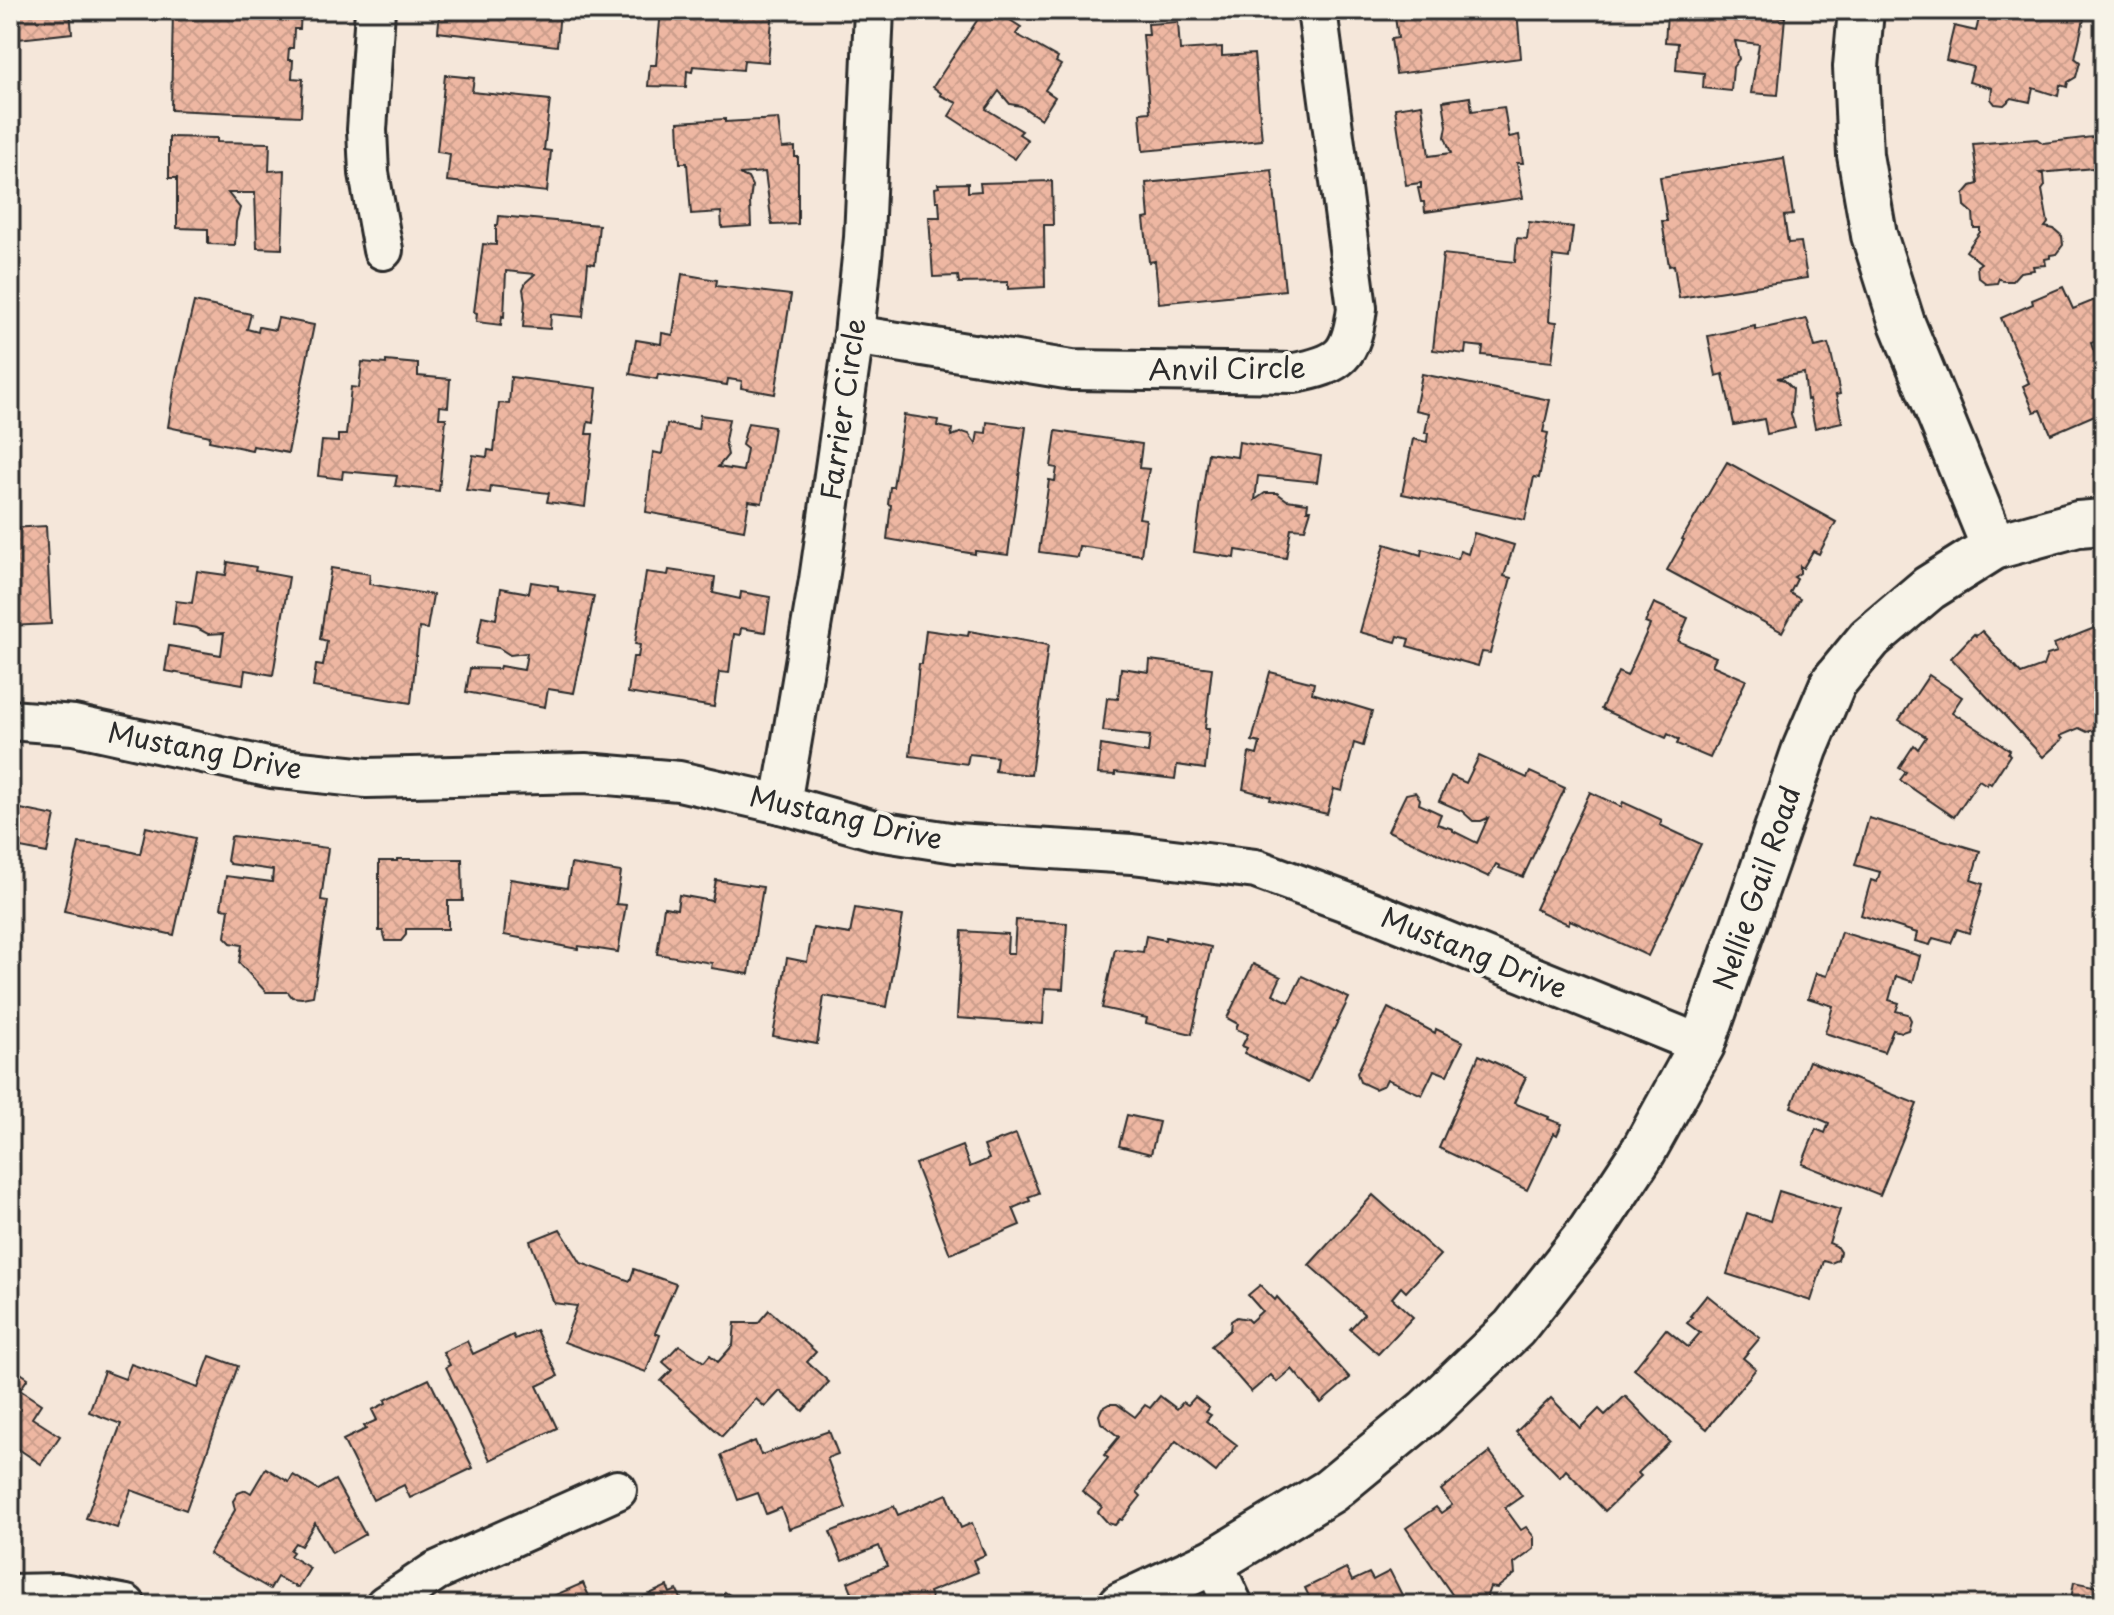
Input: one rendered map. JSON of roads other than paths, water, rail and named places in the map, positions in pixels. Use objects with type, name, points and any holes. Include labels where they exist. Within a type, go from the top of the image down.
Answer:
[{"type":"street","points":[[375,10],[367,130],[369,173],[383,250]]},
{"type":"street","name":"Farrier Circle","points":[[781,804],[819,580],[854,335],[864,238],[874,10]]},
{"type":"street","name":"Anvil Circle","points":[[854,335],[1072,370],[1295,373],[1326,367],[1344,353],[1354,333],[1357,308],[1317,10]]},
{"type":"street","points":[[1861,10],[1856,67],[1860,155],[1874,235],[1902,323],[1994,547]]},
{"type":"street","name":"Nellie Gail Road","points":[[1121,1605],[1213,1562],[1330,1491],[1427,1411],[1514,1328],[1598,1221],[1644,1150],[1702,1045],[1805,749],[1833,683],[1870,638],[1929,588],[1994,547],[2078,524],[2104,522]]},
{"type":"street","name":"Mustang Drive","points":[[10,720],[74,725],[272,768],[367,778],[585,773],[679,781],[781,804],[878,831],[956,843],[1132,854],[1256,869],[1379,914],[1702,1045]]},
{"type":"street","points":[[385,1605],[436,1571],[617,1490]]},
{"type":"street","points":[[1213,1562],[1233,1605]]},
{"type":"street","points":[[10,1594],[61,1593],[126,1605]]}]
